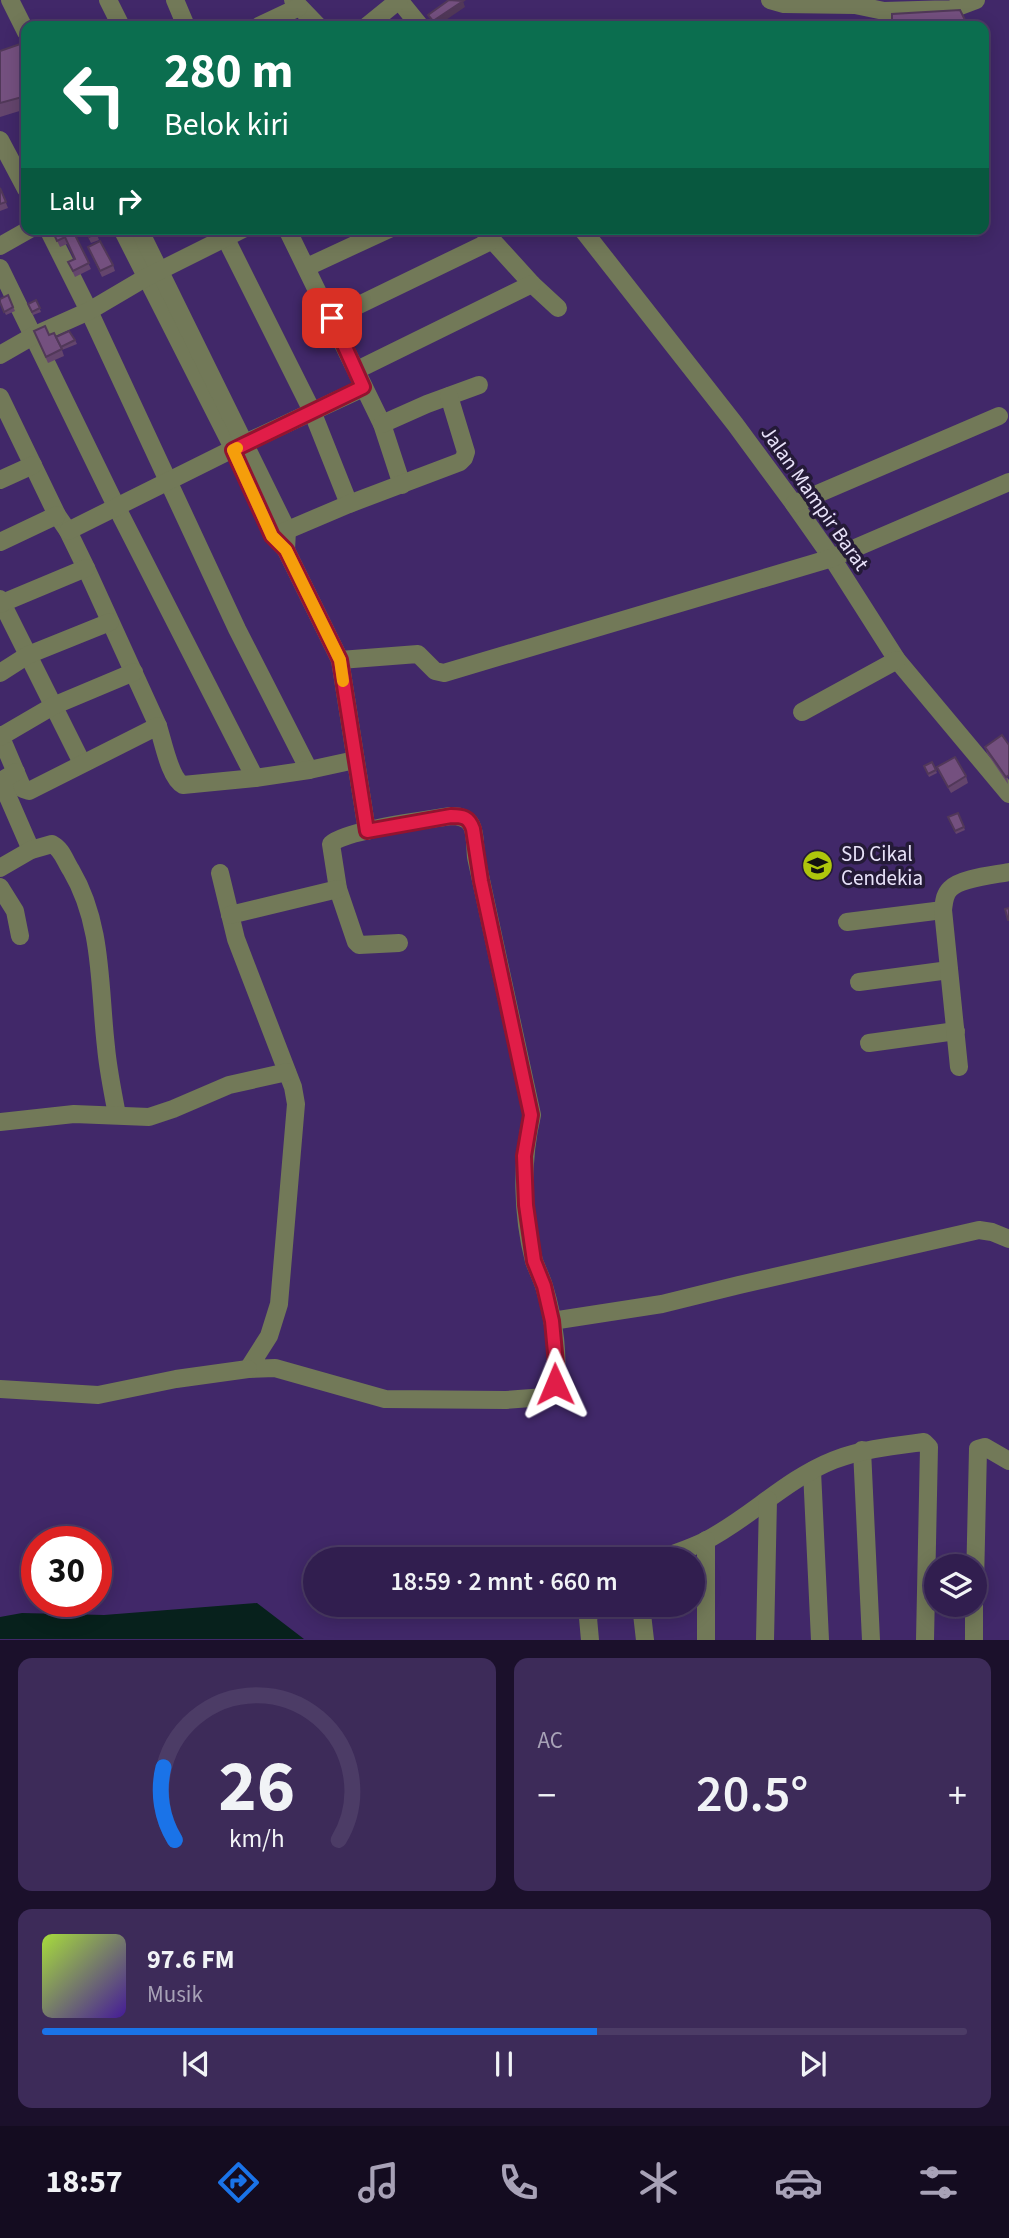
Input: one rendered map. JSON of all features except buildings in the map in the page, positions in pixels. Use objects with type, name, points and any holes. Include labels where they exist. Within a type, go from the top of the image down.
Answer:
[{"type":"street","points":[[10,0],[21,22]]},
{"type":"street","points":[[24,0],[34,21]]},
{"type":"street","points":[[108,0],[118,21]]},
{"type":"street","points":[[373,21],[399,0],[416,21]]},
{"type":"street","points":[[770,0],[784,4],[855,3],[884,11],[952,9],[975,0]]},
{"type":"street","points":[[180,1],[186,21]]},
{"type":"street","points":[[267,21],[296,4],[313,21]]},
{"type":"street","points":[[0,139],[21,179]]},
{"type":"street","points":[[0,246],[21,234]]},
{"type":"street","points":[[51,235],[170,480],[237,629],[309,770]]},
{"type":"street","points":[[126,235],[153,275],[340,660],[367,831]]},
{"type":"street","points":[[141,235],[153,275]]},
{"type":"street","points":[[0,355],[33,336],[89,311],[221,235]]},
{"type":"street","points":[[224,235],[312,411],[349,504]]},
{"type":"street","points":[[290,235],[382,424],[402,485]]},
{"type":"street","points":[[307,267],[376,235]]},
{"type":"street","points":[[332,318],[486,235],[558,308]]},
{"type":"street","name":"Jalan Mampir Barat","points":[[587,235],[794,504],[897,660],[1009,794]]},
{"type":"street","points":[[0,268],[116,506],[254,778]]},
{"type":"street","points":[[68,531],[312,411],[360,379],[532,284]]},
{"type":"street","points":[[382,424],[479,385]]},
{"type":"street","points":[[280,533],[460,462],[466,452],[449,396]]},
{"type":"street","points":[[2,408],[86,568],[158,726],[172,775],[178,783],[188,785],[254,778],[355,760]]},
{"type":"street","points":[[794,504],[999,416]]},
{"type":"street","points":[[0,480],[33,465]]},
{"type":"street","points":[[340,660],[418,653],[435,671],[444,673],[832,558],[1009,482]]},
{"type":"street","points":[[0,542],[57,516]]},
{"type":"street","points":[[82,763],[1,602],[86,568]]},
{"type":"street","points":[[0,673],[28,655],[110,622]]},
{"type":"street","points":[[802,712],[897,660]]},
{"type":"street","points":[[134,672],[53,706],[0,736],[23,789],[29,791],[158,726]]},
{"type":"street","points":[[16,772],[1,781],[31,850]]},
{"type":"street","points":[[0,1389],[99,1395],[176,1379],[275,1368],[385,1399],[506,1400],[552,1393],[557,1374],[552,1321],[544,1286],[534,1261],[526,1205],[524,1156],[531,1115],[470,821],[464,817],[451,816],[367,831],[341,838],[331,844],[338,889],[356,942],[359,945],[399,943]]},
{"type":"street","points":[[0,868],[31,850],[52,844],[60,849],[80,885],[93,920],[106,1048],[117,1115]]},
{"type":"street","points":[[960,1067],[943,910],[945,897],[950,889],[960,882],[1009,872]]},
{"type":"street","points":[[220,873],[236,939],[293,1087],[296,1104],[279,1304],[269,1336],[248,1369]]},
{"type":"street","points":[[0,887],[15,911],[20,936]]},
{"type":"street","points":[[230,915],[338,889]]},
{"type":"street","points":[[847,922],[943,910]]},
{"type":"street","points":[[859,982],[949,970]]},
{"type":"street","points":[[869,1043],[956,1031]]},
{"type":"street","points":[[0,1122],[74,1114],[149,1117],[229,1085],[286,1072]]},
{"type":"street","points":[[552,1321],[662,1304],[979,1230],[1009,1239]]},
{"type":"street","points":[[689,1547],[706,1540],[811,1471],[862,1450],[924,1442],[928,1445],[925,1640]]},
{"type":"street","points":[[976,1554],[978,1449],[985,1447],[1009,1461]]},
{"type":"street","points":[[862,1450],[871,1640]]},
{"type":"street","points":[[811,1471],[820,1640]]},
{"type":"street","points":[[765,1640],[768,1500]]},
{"type":"street","points":[[706,1540],[706,1640]]},
{"type":"street","points":[[588,1617],[590,1640]]},
{"type":"street","points":[[642,1617],[645,1640]]},
{"type":"street","points":[[974,1617],[974,1640]]},
{"type":"shaded area","points":[[257,1603],[304,1639],[0,1639],[0,1617],[21,1613],[21,1617],[112,1617],[112,1614]]},
{"type":"slow traffic","points":[[237,448],[233,450],[272,536],[286,550],[340,660],[343,681]]},
{"type":"place","name":"SD Cikal Cendekia","points":[[818,866]]},
{"type":"route","points":[[332,318],[363,387],[233,450],[272,536],[286,550],[340,660],[367,831],[451,816],[464,817],[470,821],[473,829],[481,881],[531,1115],[524,1156],[526,1205],[534,1261],[544,1286],[552,1321],[557,1374],[555,1384]]}]
